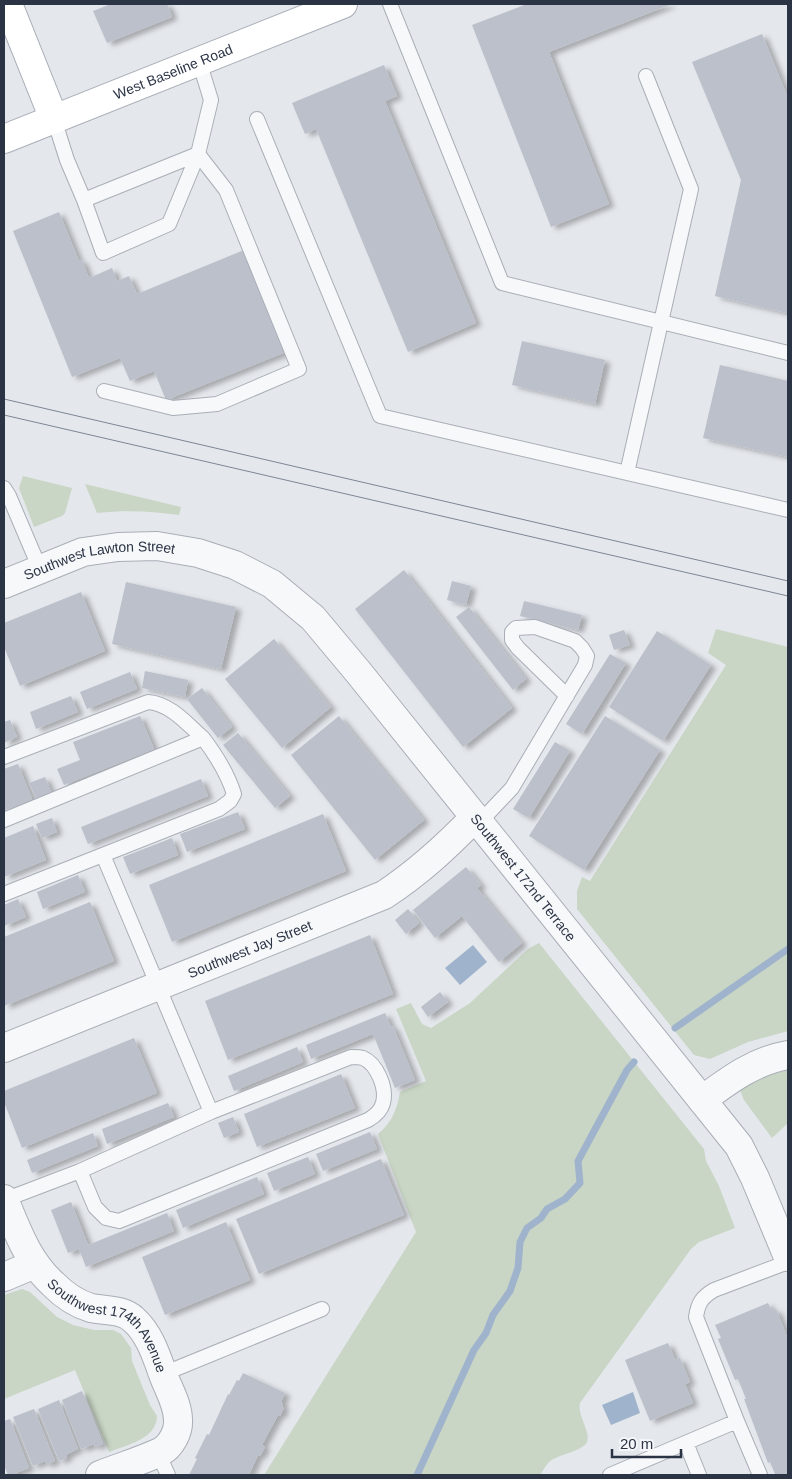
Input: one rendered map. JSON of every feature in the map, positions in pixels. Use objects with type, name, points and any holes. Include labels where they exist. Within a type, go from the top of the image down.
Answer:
[{"type":"main road","points":[[8,4],[54,118]]},
{"type":"main road","name":"West Baseline Road","points":[[4,139],[343,4]]},
{"type":"street","name":"Southwest Lawton Street","points":[[4,584],[83,552],[118,547],[157,546],[198,552]]},
{"type":"street","name":"Southwest 172nd Terrace","points":[[198,552],[235,565],[272,584],[313,618],[359,673],[739,1146],[755,1178],[788,1258]]},
{"type":"street","name":"Southwest Jay Street","points":[[4,1048],[384,894],[410,878],[477,820]]},
{"type":"street","points":[[702,1100],[750,1067],[775,1057],[788,1055]]},
{"type":"street","name":"Southwest 174th Avenue","points":[[4,1199],[22,1242],[35,1264],[52,1283],[68,1297],[89,1307],[124,1312],[135,1320],[144,1331],[153,1348],[175,1405],[178,1420],[176,1433],[162,1452],[160,1460]]},
{"type":"street","points":[[4,1277],[35,1264]]},
{"type":"street","points":[[102,1475],[160,1460]]},
{"type":"lane","points":[[390,4],[502,283],[788,354]]},
{"type":"lane","points":[[54,118],[67,160],[103,253],[169,224],[198,154],[212,100],[199,61]]},
{"type":"lane","points":[[627,473],[691,189],[646,76]]},
{"type":"lane","points":[[257,119],[380,416],[788,510]]},
{"type":"lane","points":[[84,200],[198,154]]},
{"type":"lane","points":[[104,391],[173,408],[217,404],[299,369],[226,190],[198,154]]},
{"type":"lane","points":[[4,488],[40,569]]},
{"type":"lane","points":[[477,820],[512,788],[586,665],[587,656],[575,641],[535,627],[516,628],[512,632],[512,640],[567,696]]},
{"type":"lane","points":[[4,757],[148,702],[157,703],[174,712],[203,738],[217,756],[230,781],[234,794],[230,802],[219,809],[4,894]]},
{"type":"lane","points":[[4,820],[203,738]]},
{"type":"lane","points":[[103,854],[211,1112]]},
{"type":"lane","points":[[4,1199],[80,1171],[211,1112],[351,1057],[363,1058],[372,1066],[380,1079],[384,1091],[383,1103],[378,1113],[368,1120],[119,1221],[106,1218],[96,1207],[80,1171]]},
{"type":"lane","points":[[760,1475],[696,1317],[703,1296],[788,1262]]},
{"type":"lane","points":[[163,1374],[322,1309]]},
{"type":"lane","points":[[610,1475],[737,1421]]},
{"type":"lane","points":[[686,1443],[699,1475]]},
{"type":"green space","points":[[23,476],[72,488],[65,513],[34,527],[19,488]]},
{"type":"green space","points":[[85,484],[181,507],[179,515],[138,511],[97,513]]},
{"type":"green space","points":[[716,629],[788,647],[788,1031],[748,1042],[710,1059],[694,1055],[577,909],[577,891],[582,877],[590,881],[726,665],[708,653]]},
{"type":"green space","points":[[539,943],[704,1149],[706,1161],[719,1186],[735,1228],[699,1242],[691,1249],[580,1403],[580,1413],[587,1433],[587,1442],[575,1451],[553,1459],[546,1465],[540,1475],[264,1475],[416,1232],[378,1134],[393,1115],[400,1092],[426,1081],[396,1009],[411,1003],[422,1024],[431,1028],[470,1003],[528,949]]},
{"type":"green space","points":[[788,1069],[788,1125],[772,1138],[744,1100],[739,1088],[764,1076]]},
{"type":"green space","points":[[22,1289],[30,1292],[57,1317],[73,1325],[94,1330],[113,1330],[121,1334],[131,1348],[132,1361],[150,1405],[157,1416],[156,1424],[146,1436],[132,1444],[109,1452],[75,1370],[4,1399],[4,1295]]},
{"type":"water","points":[[473,945],[487,962],[460,985],[445,968]]},
{"type":"water","points":[[633,1392],[640,1413],[611,1425],[602,1405]]},
{"type":"building","points":[[111,4],[167,4],[172,17],[107,43],[93,11]]},
{"type":"building","points":[[527,4],[672,4],[549,52],[609,204],[551,227],[472,25]]},
{"type":"building","points":[[762,34],[788,98],[787,313],[715,296],[741,180],[692,62]]},
{"type":"building","points":[[384,65],[397,96],[385,101],[476,323],[408,352],[316,129],[305,134],[292,103]]},
{"type":"building","points":[[59,212],[79,261],[82,260],[89,278],[112,268],[117,281],[129,276],[137,294],[244,250],[286,352],[166,400],[154,371],[130,381],[120,358],[72,377],[13,231]]},
{"type":"building","points":[[522,341],[605,360],[595,404],[512,385]]},
{"type":"building","points":[[720,365],[788,381],[788,457],[703,438]]},
{"type":"building","points":[[404,570],[512,708],[463,747],[355,609]]},
{"type":"building","points":[[452,581],[471,586],[466,605],[447,600]]},
{"type":"building","points":[[126,582],[236,607],[221,669],[112,644]]},
{"type":"building","points":[[81,592],[105,651],[20,686],[4,647],[4,623]]},
{"type":"building","points":[[524,601],[582,615],[578,630],[520,616]]},
{"type":"building","points":[[469,607],[526,679],[513,690],[456,617]]},
{"type":"building","points":[[624,630],[630,645],[614,650],[609,635]]},
{"type":"building","points":[[657,631],[711,665],[663,741],[609,707]]},
{"type":"building","points":[[274,639],[331,707],[282,748],[225,679]]},
{"type":"building","points":[[610,654],[626,663],[582,734],[566,724]]},
{"type":"building","points":[[145,671],[188,680],[185,697],[142,688]]},
{"type":"building","points":[[130,672],[137,689],[87,709],[80,692]]},
{"type":"building","points":[[202,688],[232,727],[218,738],[187,699]]},
{"type":"building","points":[[71,696],[78,712],[36,729],[30,712]]},
{"type":"building","points":[[140,716],[154,749],[64,785],[57,769],[80,760],[73,742]]},
{"type":"building","points":[[339,716],[424,820],[375,860],[291,755]]},
{"type":"building","points":[[605,716],[660,750],[584,870],[529,836]]},
{"type":"building","points":[[10,720],[17,737],[4,743],[4,722]]},
{"type":"building","points":[[238,733],[290,796],[275,808],[223,745]]},
{"type":"building","points":[[555,742],[570,751],[529,818],[513,809]]},
{"type":"building","points":[[18,764],[32,799],[4,811],[4,769]]},
{"type":"building","points":[[45,777],[51,792],[36,798],[29,783]]},
{"type":"building","points":[[201,779],[208,796],[88,844],[81,827]]},
{"type":"building","points":[[238,812],[245,829],[187,852],[180,834]]},
{"type":"building","points":[[323,814],[346,871],[172,942],[149,885]]},
{"type":"building","points":[[52,818],[57,832],[42,838],[36,824]]},
{"type":"building","points":[[33,826],[46,860],[4,877],[4,838]]},
{"type":"building","points":[[172,838],[178,855],[130,874],[123,857]]},
{"type":"building","points":[[466,867],[481,885],[477,888],[522,943],[499,962],[462,916],[435,938],[413,910]]},
{"type":"building","points":[[78,875],[85,892],[43,909],[37,892]]},
{"type":"building","points":[[18,899],[26,917],[4,926],[4,905]]},
{"type":"building","points":[[90,902],[114,961],[4,1006],[4,937]]},
{"type":"building","points":[[408,909],[419,923],[406,934],[395,920]]},
{"type":"building","points":[[370,935],[393,994],[228,1060],[205,1001]]},
{"type":"building","points":[[440,992],[448,1002],[428,1017],[421,1007]]},
{"type":"building","points":[[385,1013],[391,1027],[393,1026],[415,1080],[395,1088],[373,1034],[311,1059],[306,1045]]},
{"type":"building","points":[[134,1038],[157,1093],[22,1148],[4,1102],[4,1091]]},
{"type":"building","points":[[297,1047],[303,1062],[234,1091],[228,1076]]},
{"type":"building","points":[[341,1074],[355,1108],[257,1147],[244,1114]]},
{"type":"building","points":[[168,1103],[174,1117],[107,1144],[102,1129]]},
{"type":"building","points":[[233,1117],[239,1132],[224,1138],[218,1123]]},
{"type":"building","points":[[370,1132],[377,1149],[323,1171],[316,1154]]},
{"type":"building","points":[[93,1133],[98,1146],[32,1173],[27,1160]]},
{"type":"building","points":[[308,1157],[315,1174],[274,1191],[267,1173]]},
{"type":"building","points":[[381,1159],[404,1215],[259,1274],[236,1219]]},
{"type":"building","points":[[257,1177],[264,1194],[183,1228],[176,1210]]},
{"type":"building","points":[[71,1202],[88,1245],[167,1213],[174,1231],[86,1267],[79,1249],[68,1253],[51,1210]]},
{"type":"building","points":[[226,1222],[250,1280],[165,1315],[142,1257]]},
{"type":"building","points":[[768,1303],[772,1311],[776,1309],[788,1339],[788,1475],[775,1474],[770,1462],[768,1463],[744,1399],[746,1399],[738,1379],[735,1380],[718,1339],[721,1338],[715,1325]]},
{"type":"building","points":[[668,1343],[675,1360],[680,1358],[690,1382],[685,1384],[693,1403],[650,1421],[625,1360]]},
{"type":"building","points":[[243,1373],[285,1393],[281,1402],[284,1408],[280,1416],[278,1415],[262,1445],[265,1447],[260,1456],[258,1455],[249,1475],[189,1475],[197,1459],[195,1458],[207,1434],[209,1435],[228,1394]]},
{"type":"building","points":[[82,1391],[103,1444],[95,1447],[94,1444],[81,1449],[62,1400]]},
{"type":"building","points":[[59,1400],[78,1449],[66,1455],[67,1458],[59,1461],[38,1409]]},
{"type":"building","points":[[34,1409],[55,1461],[47,1465],[45,1461],[33,1466],[13,1417]]},
{"type":"building","points":[[10,1419],[29,1468],[16,1473],[17,1475],[8,1475],[4,1465],[4,1421]]},
{"type":"waterway","points":[[675,1028],[788,949]]},
{"type":"waterway","points":[[417,1475],[474,1350],[486,1333],[493,1315],[510,1291],[518,1268],[520,1242],[527,1228],[541,1218],[547,1209],[565,1199],[580,1183],[578,1161],[627,1070],[634,1062]]},
{"type":"tram line","points":[[4,399],[788,581]]},
{"type":"tram line","points":[[4,415],[788,596]]}]
